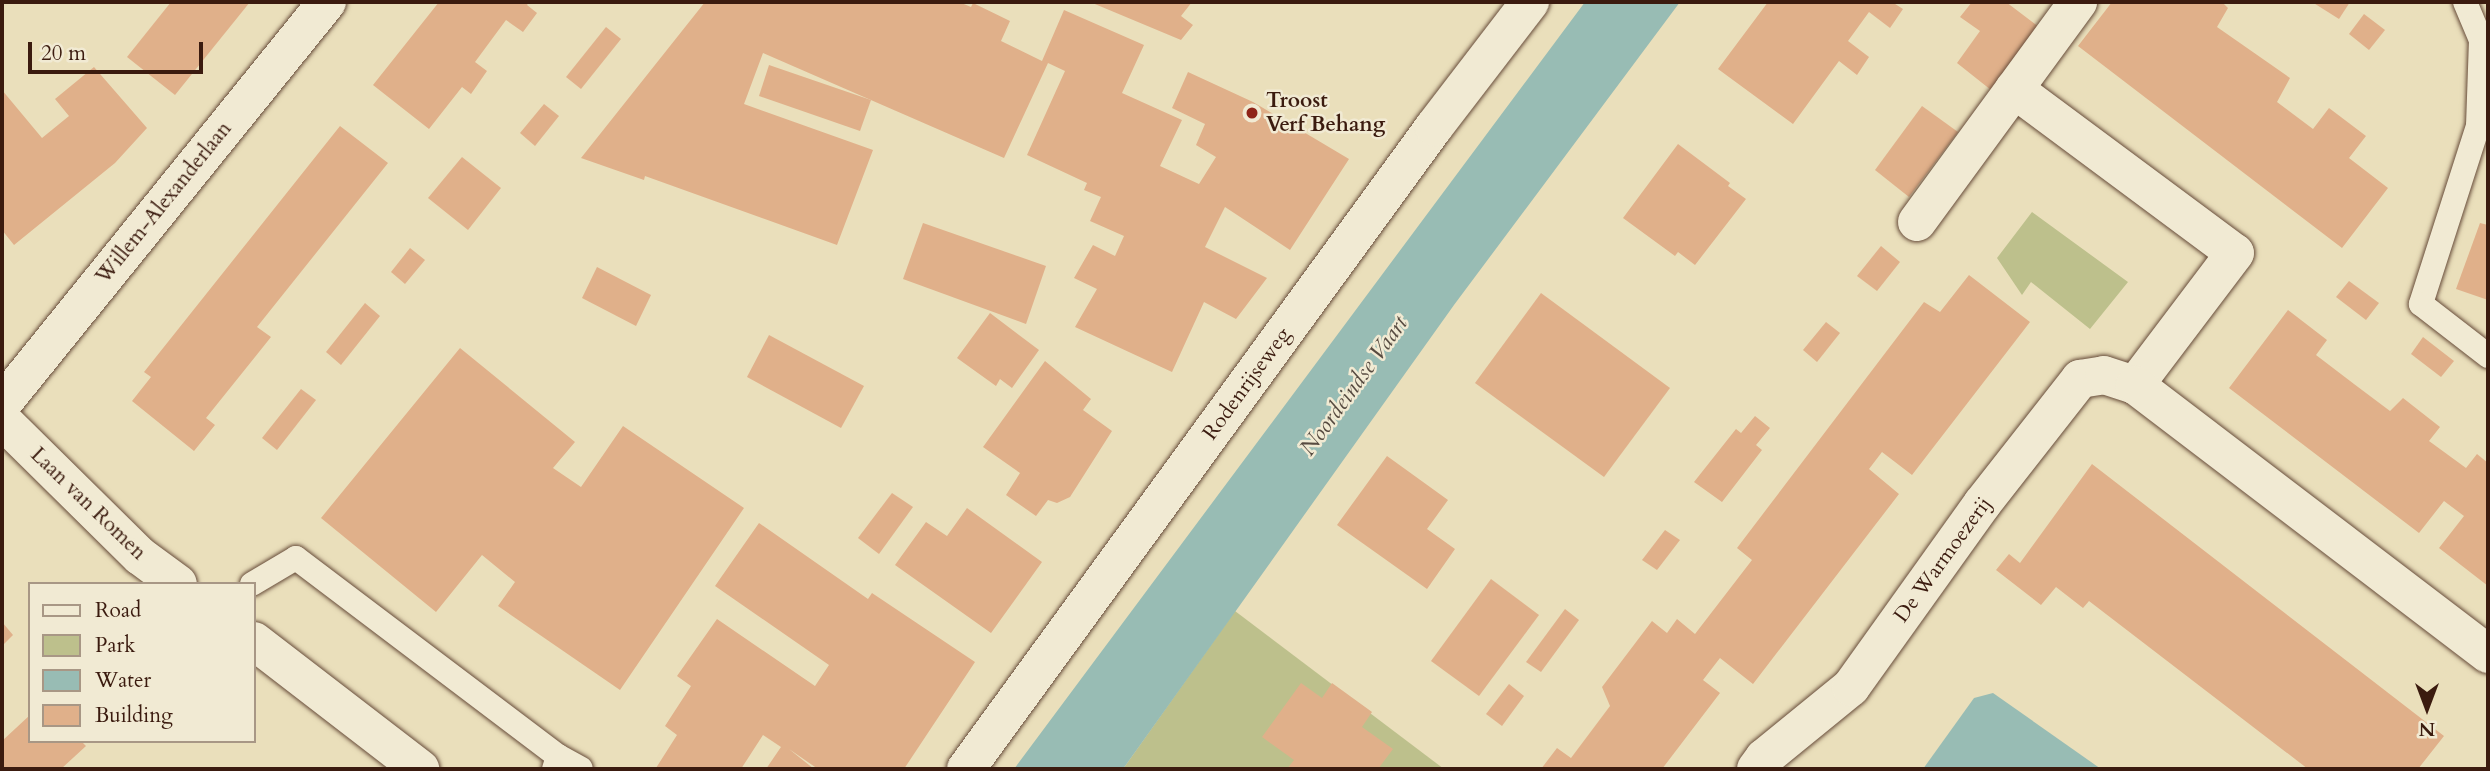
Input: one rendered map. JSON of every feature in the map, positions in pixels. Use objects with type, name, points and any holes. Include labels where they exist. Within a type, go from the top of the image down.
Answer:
[{"type":"street","name":"Willem-Alexanderlaan","points":[[2,404],[327,2]]},
{"type":"street","name":"Rodenrijseweg","points":[[967,769],[1434,127],[1530,2]]},
{"type":"street","points":[[1917,222],[2078,2]]},
{"type":"street","points":[[2014,89],[2235,253],[2135,385]]},
{"type":"street","name":"De Warmoezerij","points":[[1756,769],[1764,758],[1851,687],[1982,504],[2080,379],[2104,375],[2135,385],[2488,654]]},
{"type":"street","name":"Laan van Romen","points":[[2,420],[140,556],[174,582]]},
{"type":"street","points":[[256,644],[420,769]]},
{"type":"lane","points":[[2465,2],[2481,40],[2478,126],[2421,304],[2488,356]]},
{"type":"lane","points":[[255,582],[296,558],[556,763],[581,769]]},
{"type":"green space","points":[[2032,212],[2128,282],[2090,329],[2031,282],[2022,295],[1997,258]]},
{"type":"green space","points":[[1235,611],[1444,769],[1123,769]]},
{"type":"water","name":"Noordeindse Vaart","points":[[1585,2],[1680,2],[1454,305],[1123,769],[1014,769]]},
{"type":"water","points":[[1993,693],[2101,769],[1923,769],[1974,698]]},
{"type":"building","points":[[171,2],[250,2],[175,95],[127,57]]},
{"type":"building","points":[[439,2],[529,2],[527,5],[537,13],[523,32],[506,20],[475,62],[487,71],[471,94],[462,87],[429,129],[373,85]]},
{"type":"building","points":[[705,2],[959,2],[971,7],[973,3],[1010,21],[1001,41],[1042,61],[1064,10],[1144,45],[1122,93],[1182,120],[1160,166],[1199,184],[1216,157],[1196,145],[1205,124],[1172,108],[1188,72],[1253,102],[1349,159],[1290,250],[1225,207],[1205,247],[1267,278],[1236,319],[1204,302],[1172,372],[1075,327],[1097,289],[1074,278],[1093,245],[1115,256],[1124,236],[1090,221],[1101,197],[1084,190],[1087,183],[1027,155],[1065,71],[1048,63],[1004,158],[763,53],[744,104],[873,150],[837,245],[645,176],[644,180],[581,158]]},
{"type":"building","points":[[1090,2],[1192,2],[1181,16],[1193,25],[1181,40]]},
{"type":"building","points":[[1768,2],[1892,2],[1903,9],[1890,28],[1869,12],[1848,41],[1869,57],[1857,75],[1839,61],[1793,124],[1718,69]]},
{"type":"building","points":[[1972,2],[2006,2],[2039,27],[1991,90],[1957,63],[1980,31],[1960,17]]},
{"type":"building","points":[[2112,2],[2222,2],[2228,8],[2217,27],[2290,78],[2277,102],[2313,129],[2329,108],[2366,136],[2349,158],[2388,188],[2342,248],[2078,46]]},
{"type":"building","points":[[2312,2],[2350,2],[2339,19]]},
{"type":"building","points":[[2364,14],[2385,30],[2369,50],[2349,34]]},
{"type":"building","points":[[606,27],[621,39],[581,89],[566,77]]},
{"type":"building","points":[[769,65],[871,100],[860,131],[759,96]]},
{"type":"building","points":[[94,67],[147,128],[115,163],[14,245],[2,230],[2,90],[42,138],[69,116],[55,99]]},
{"type":"building","points":[[544,104],[559,116],[535,146],[520,133]]},
{"type":"building","points":[[1922,106],[1958,132],[1909,197],[1875,170]]},
{"type":"building","points":[[340,126],[388,163],[257,327],[271,337],[206,418],[215,425],[194,451],[132,401],[151,377],[144,372]]},
{"type":"building","points":[[1678,144],[1730,183],[1728,186],[1746,199],[1695,265],[1678,252],[1675,256],[1623,218]]},
{"type":"building","points":[[462,157],[501,188],[468,230],[428,198]]},
{"type":"building","points":[[923,223],[1046,266],[1026,324],[903,279]]},
{"type":"building","points":[[2480,223],[2488,225],[2488,300],[2456,289]]},
{"type":"building","points":[[1881,246],[1900,262],[1877,291],[1857,276]]},
{"type":"building","points":[[410,248],[425,260],[405,284],[391,272]]},
{"type":"building","points":[[597,267],[651,295],[636,326],[582,298]]},
{"type":"building","points":[[1969,275],[2030,322],[1912,475],[1882,452],[1869,469],[1899,494],[1753,684],[1720,658],[1703,680],[1720,693],[1662,769],[1541,769],[1557,748],[1571,758],[1610,706],[1602,687],[1652,621],[1667,633],[1677,619],[1695,634],[1752,560],[1737,548],[1924,302],[1940,312]]},
{"type":"building","points":[[2349,281],[2379,303],[2366,320],[2336,297]]},
{"type":"building","points":[[1541,293],[1670,388],[1604,477],[1475,383]]},
{"type":"building","points":[[365,303],[380,316],[341,365],[326,352]]},
{"type":"building","points":[[2288,310],[2327,340],[2316,355],[2390,411],[2403,398],[2440,427],[2429,441],[2466,468],[2477,454],[2488,463],[2488,586],[2439,548],[2464,516],[2444,501],[2419,533],[2229,388]]},
{"type":"building","points":[[990,313],[1039,350],[1012,388],[1000,379],[996,386],[957,358]]},
{"type":"building","points":[[1826,322],[1840,333],[1817,362],[1803,350]]},
{"type":"building","points":[[769,335],[864,386],[841,428],[747,377]]},
{"type":"building","points":[[2423,337],[2454,361],[2441,377],[2411,354]]},
{"type":"building","points":[[460,348],[575,442],[553,468],[581,487],[623,426],[744,508],[620,690],[498,606],[515,582],[482,555],[436,612],[321,518]]},
{"type":"building","points":[[1045,361],[1091,399],[1083,410],[1112,431],[1070,497],[1057,503],[1048,500],[1036,516],[1006,495],[1020,473],[983,447]]},
{"type":"building","points":[[301,389],[316,400],[277,450],[262,438]]},
{"type":"building","points":[[1755,416],[1770,428],[1756,445],[1762,450],[1722,502],[1694,482],[1736,429],[1741,433]]},
{"type":"building","points":[[1387,456],[1448,500],[1427,529],[1455,549],[1427,589],[1337,525]]},
{"type":"building","points":[[2092,464],[2444,736],[2418,769],[2308,769],[2089,601],[2083,608],[2056,587],[2041,605],[1996,570],[2009,554],[2020,563]]},
{"type":"building","points":[[892,493],[913,507],[879,554],[858,538]]},
{"type":"building","points":[[967,508],[1042,562],[991,633],[895,565],[926,522],[947,536]]},
{"type":"building","points":[[759,523],[868,599],[872,593],[975,662],[904,769],[818,769],[789,749],[814,769],[766,769],[781,747],[763,735],[741,769],[656,768],[677,735],[665,726],[691,686],[677,676],[717,619],[815,686],[829,665],[715,586]]},
{"type":"building","points":[[1665,530],[1680,540],[1657,570],[1642,560]]},
{"type":"building","points":[[1491,579],[1539,615],[1479,696],[1431,661]]},
{"type":"building","points":[[1565,609],[1579,620],[1541,672],[1526,662]]},
{"type":"building","points":[[2,622],[13,635],[2,646]]},
{"type":"building","points":[[1301,683],[1322,698],[1332,683],[1372,712],[1362,727],[1393,749],[1378,769],[1287,769],[1294,760],[1262,737]]},
{"type":"building","points":[[1509,684],[1524,696],[1502,726],[1486,714]]},
{"type":"building","points":[[28,717],[28,743],[83,743],[86,746],[61,769],[2,769],[2,741]]},
{"type":"place","name":"Troost Verf Behang","points":[[1252,113]]}]
